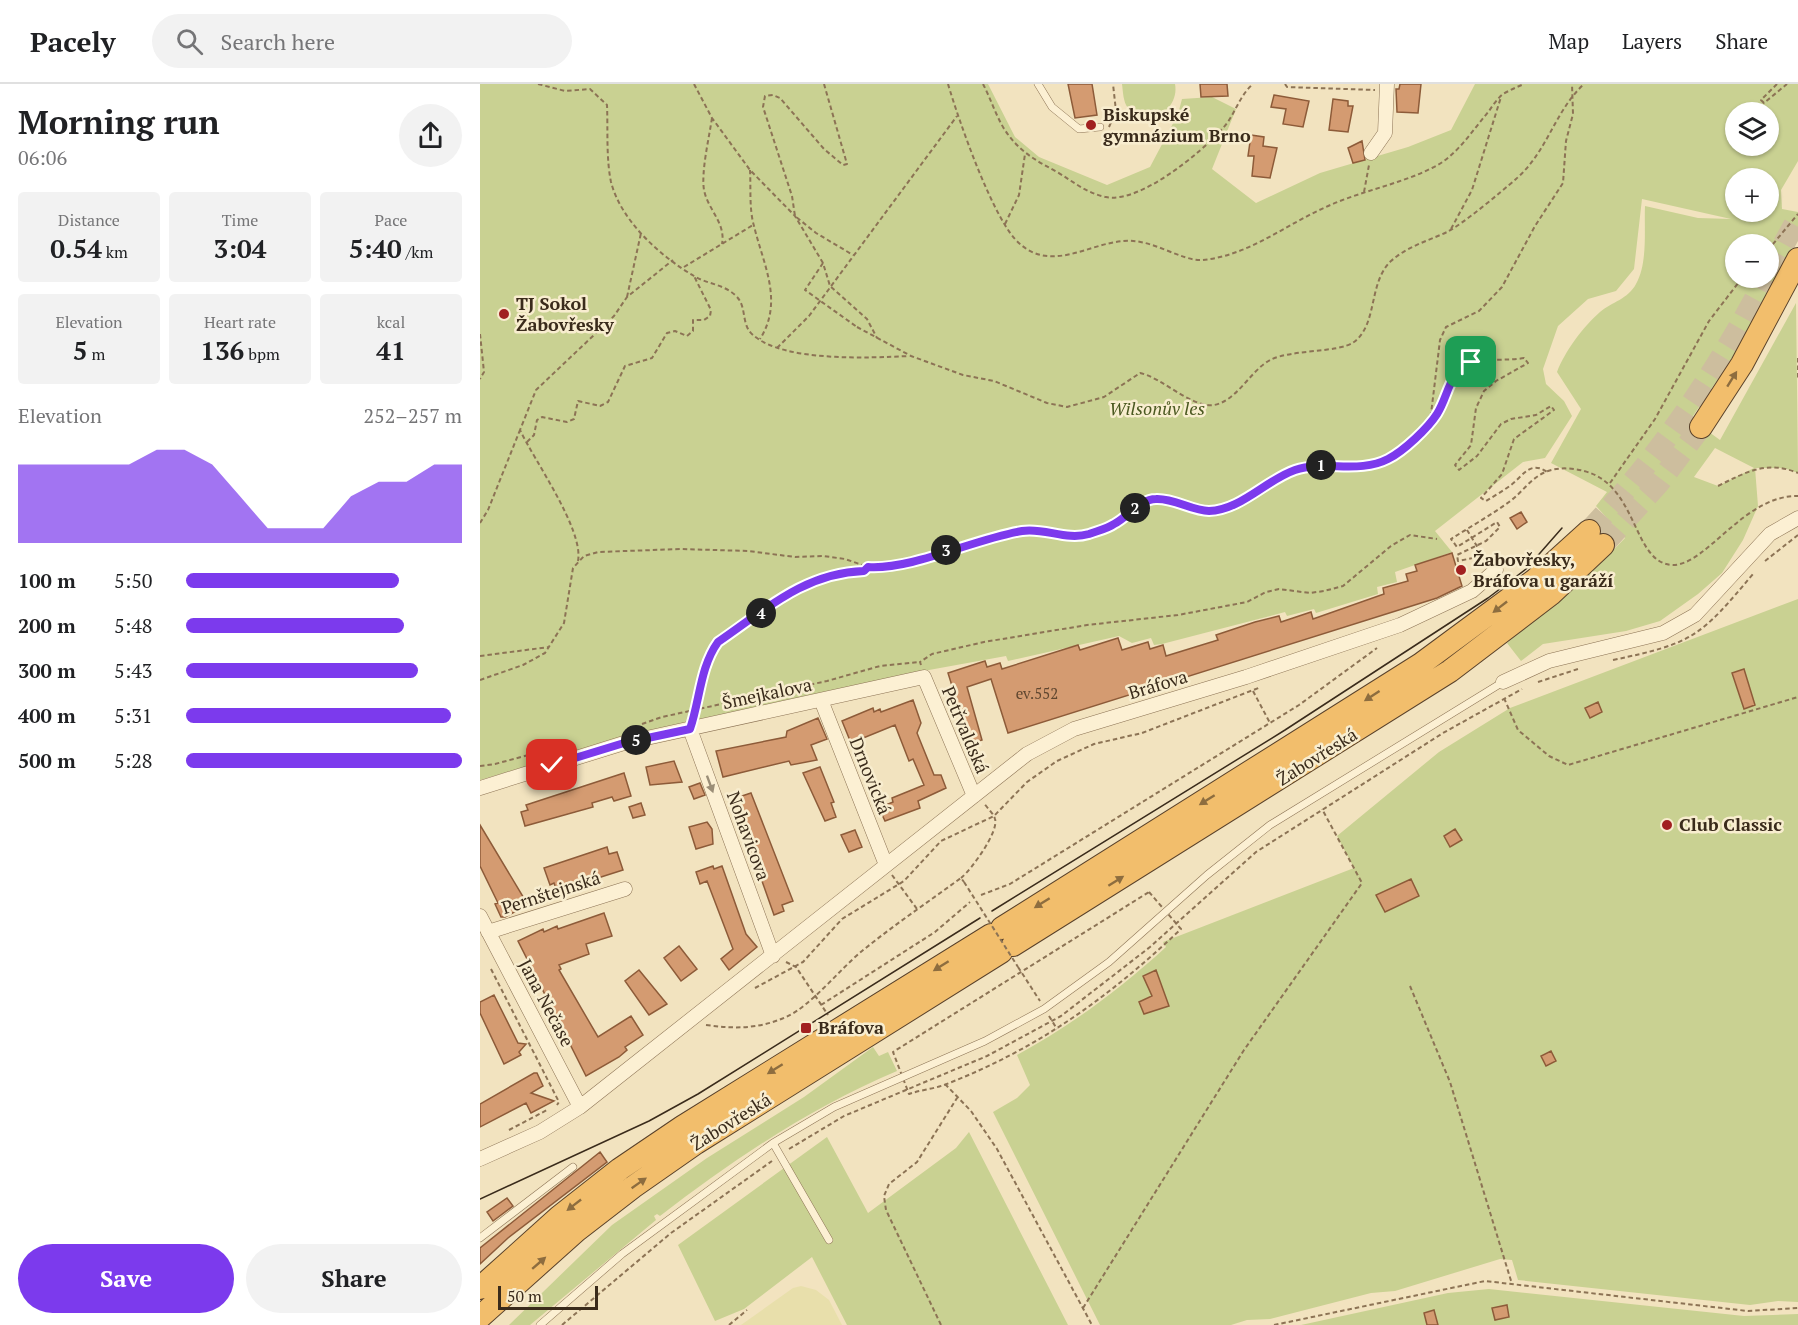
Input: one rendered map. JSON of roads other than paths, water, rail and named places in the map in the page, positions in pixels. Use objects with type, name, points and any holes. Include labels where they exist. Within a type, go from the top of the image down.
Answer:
[{"type":"highway","points":[[1701,427],[1761,330],[1798,260]]},
{"type":"highway","name":"Žabovřeská","points":[[480,1317],[576,1231],[696,1143],[1005,945],[1421,664],[1596,538]]},
{"type":"highway","name":"Žabovřeská","points":[[480,1288],[559,1217],[620,1169],[682,1127],[1005,945]]},
{"type":"street","points":[[1371,156],[1385,133],[1387,87]]},
{"type":"street","points":[[1503,682],[1549,661],[1663,633],[1674,627],[1695,615],[1770,534],[1798,518]]},
{"type":"street","name":"Bráfova","points":[[480,1159],[540,1132],[580,1107],[1027,754],[1074,729],[1246,677],[1409,621],[1472,591],[1496,570]]},
{"type":"street","name":"Petřvaldská","points":[[924,677],[974,796]]},
{"type":"street","name":"Šmejkalova","points":[[480,788],[624,743],[924,677]]},
{"type":"street","name":"Drnovická","points":[[821,700],[885,864]]},
{"type":"street","name":"Nohavicova","points":[[690,729],[773,956]]},
{"type":"street","name":"Pernštejnská","points":[[488,932],[625,889]]},
{"type":"street","name":"Jana Nečase","points":[[480,916],[580,1107]]},
{"type":"lane","points":[[1038,84],[1052,107],[1079,129],[1100,127]]},
{"type":"lane","points":[[543,1324],[622,1254],[773,1143],[834,1107],[985,1041],[1044,1009],[1109,962],[1207,874],[1270,825],[1503,682]]},
{"type":"lane","points":[[773,1143],[829,1240]]},
{"type":"lane","points":[[480,1238],[573,1167]]},
{"type":"tunnel","points":[[1779,253],[1798,218]]},
{"type":"tunnel","points":[[1589,531],[1664,442],[1708,378],[1761,288]]},
{"type":"tunnel","points":[[1603,545],[1658,484],[1701,427]]},
{"type":"tram line","points":[[992,911],[1285,730],[1488,598],[1526,569],[1562,528]]},
{"type":"tram line","points":[[480,1199],[649,1121],[698,1094],[980,918]]},
{"type":"place","name":"Biskupské gymnázium Brno","points":[[1091,125]]},
{"type":"place","name":"TJ Sokol Žabovřesky","points":[[504,314]]},
{"type":"place","name":"Žabovřesky, Bráfova u garáží","points":[[1461,570]]},
{"type":"place","name":"Club Classic","points":[[1667,825]]},
{"type":"place","name":"Bráfova","points":[[806,1028]]},
{"type":"park label","name":"Wilsonův les","points":[[1157,409]]}]
